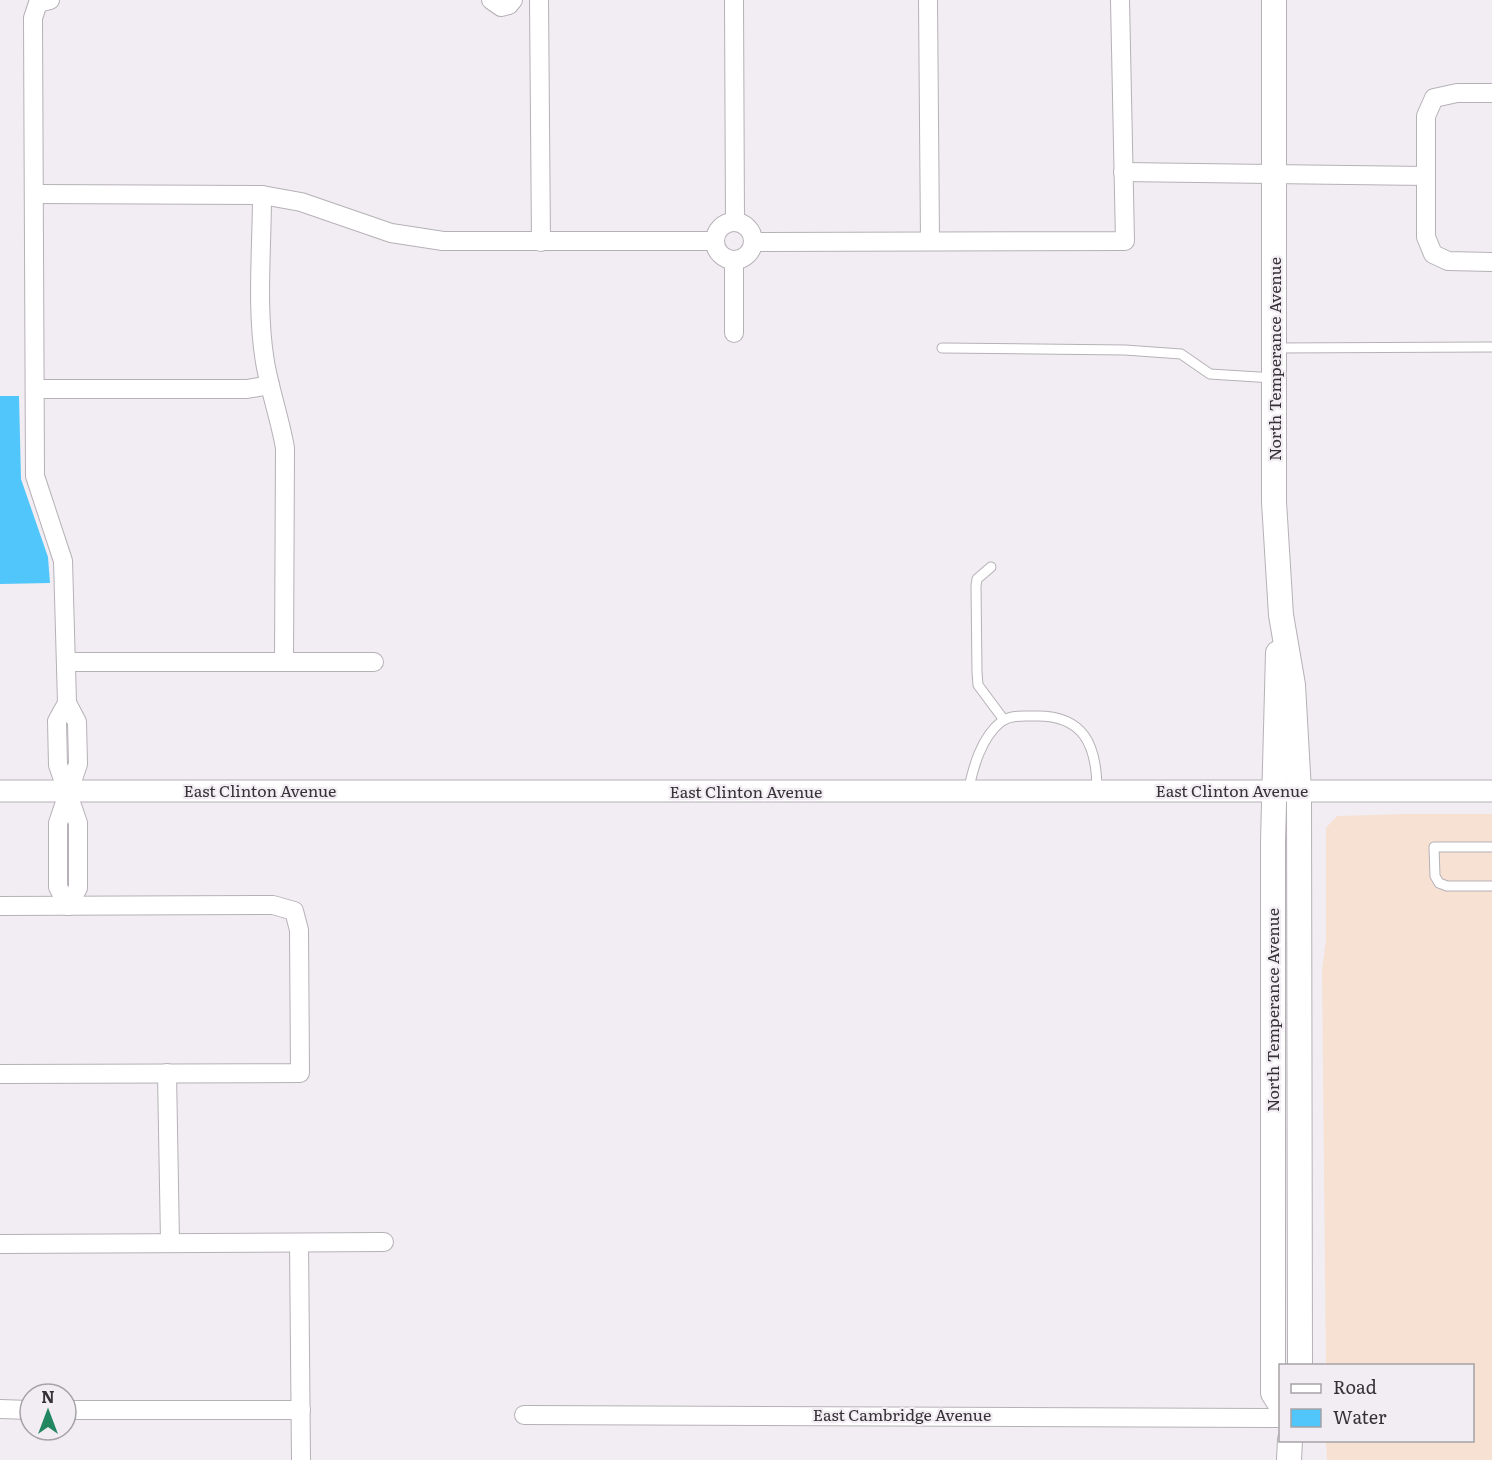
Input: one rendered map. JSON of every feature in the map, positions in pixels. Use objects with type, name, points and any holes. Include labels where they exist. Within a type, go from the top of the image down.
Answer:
[{"type":"main road","name":"North Temperance Avenue","points":[[1274,0],[1276,102],[1274,502],[1281,615],[1274,791],[1273,1393],[1279,1401]]},
{"type":"main road","name":"North Temperance Avenue","points":[[1276,102],[1286,0]]},
{"type":"main road","name":"North Temperance Avenue","points":[[1281,615],[1293,685],[1299,791],[1300,1364]]},
{"type":"main road","points":[[1289,1460],[1290,1442]]},
{"type":"street","points":[[50,0],[38,3],[33,18],[35,476],[63,561],[67,703],[57,721],[58,765],[68,790],[58,822],[58,887],[68,906]]},
{"type":"street","points":[[491,0],[501,7],[509,5],[513,0]]},
{"type":"street","points":[[539,0],[541,242]]},
{"type":"street","points":[[734,0],[735,222]]},
{"type":"street","points":[[928,0],[930,241]]},
{"type":"street","points":[[754,242],[1125,241],[1120,0]]},
{"type":"street","points":[[1492,93],[1457,93],[1434,98],[1426,116],[1426,237],[1433,254],[1448,261],[1492,262]]},
{"type":"street","points":[[1124,172],[1426,176]]},
{"type":"street","points":[[35,194],[262,195],[301,202],[391,233],[419,239],[541,242],[715,241]]},
{"type":"street","points":[[262,195],[262,335],[270,385],[280,416],[285,448],[284,662]]},
{"type":"street","points":[[735,222],[746,226],[754,242],[750,253],[734,261],[718,253],[715,241],[723,225],[735,222]]},
{"type":"street","points":[[734,261],[734,333]]},
{"type":"street","points":[[35,389],[247,389],[270,385]]},
{"type":"street","points":[[66,662],[374,662]]},
{"type":"street","name":"East Clinton Avenue","points":[[0,791],[1492,791]]},
{"type":"street","points":[[0,906],[273,905],[294,911],[299,930],[300,1072],[0,1074]]},
{"type":"street","points":[[167,1073],[170,1242]]},
{"type":"street","points":[[0,1244],[384,1242]]},
{"type":"street","points":[[299,1243],[301,1460]]},
{"type":"street","points":[[0,1410],[18,1410]]},
{"type":"street","points":[[78,1410],[301,1410]]},
{"type":"street","name":"East Cambridge Avenue","points":[[524,1415],[1279,1418]]},
{"type":"lane","points":[[1274,348],[1492,347]]},
{"type":"lane","points":[[942,348],[1125,350],[1181,354],[1210,374],[1274,378]]},
{"type":"lane","points":[[991,567],[977,579],[975,586],[976,672],[978,685],[1004,720]]},
{"type":"lane","points":[[968,792],[978,755],[994,730],[1004,720],[1012,717],[1052,715],[1069,720],[1083,734],[1095,758],[1097,791]]},
{"type":"lane","points":[[1492,847],[1434,847],[1435,876],[1439,883],[1447,886],[1492,886]]},
{"type":"shaded area","points":[[1492,814],[1492,1460],[1327,1460],[1326,1442],[1474,1442],[1474,1364],[1326,1364],[1322,970],[1326,940],[1326,828],[1337,816]]},
{"type":"water","points":[[0,396],[19,396],[21,479],[48,557],[50,583],[0,584]]}]
